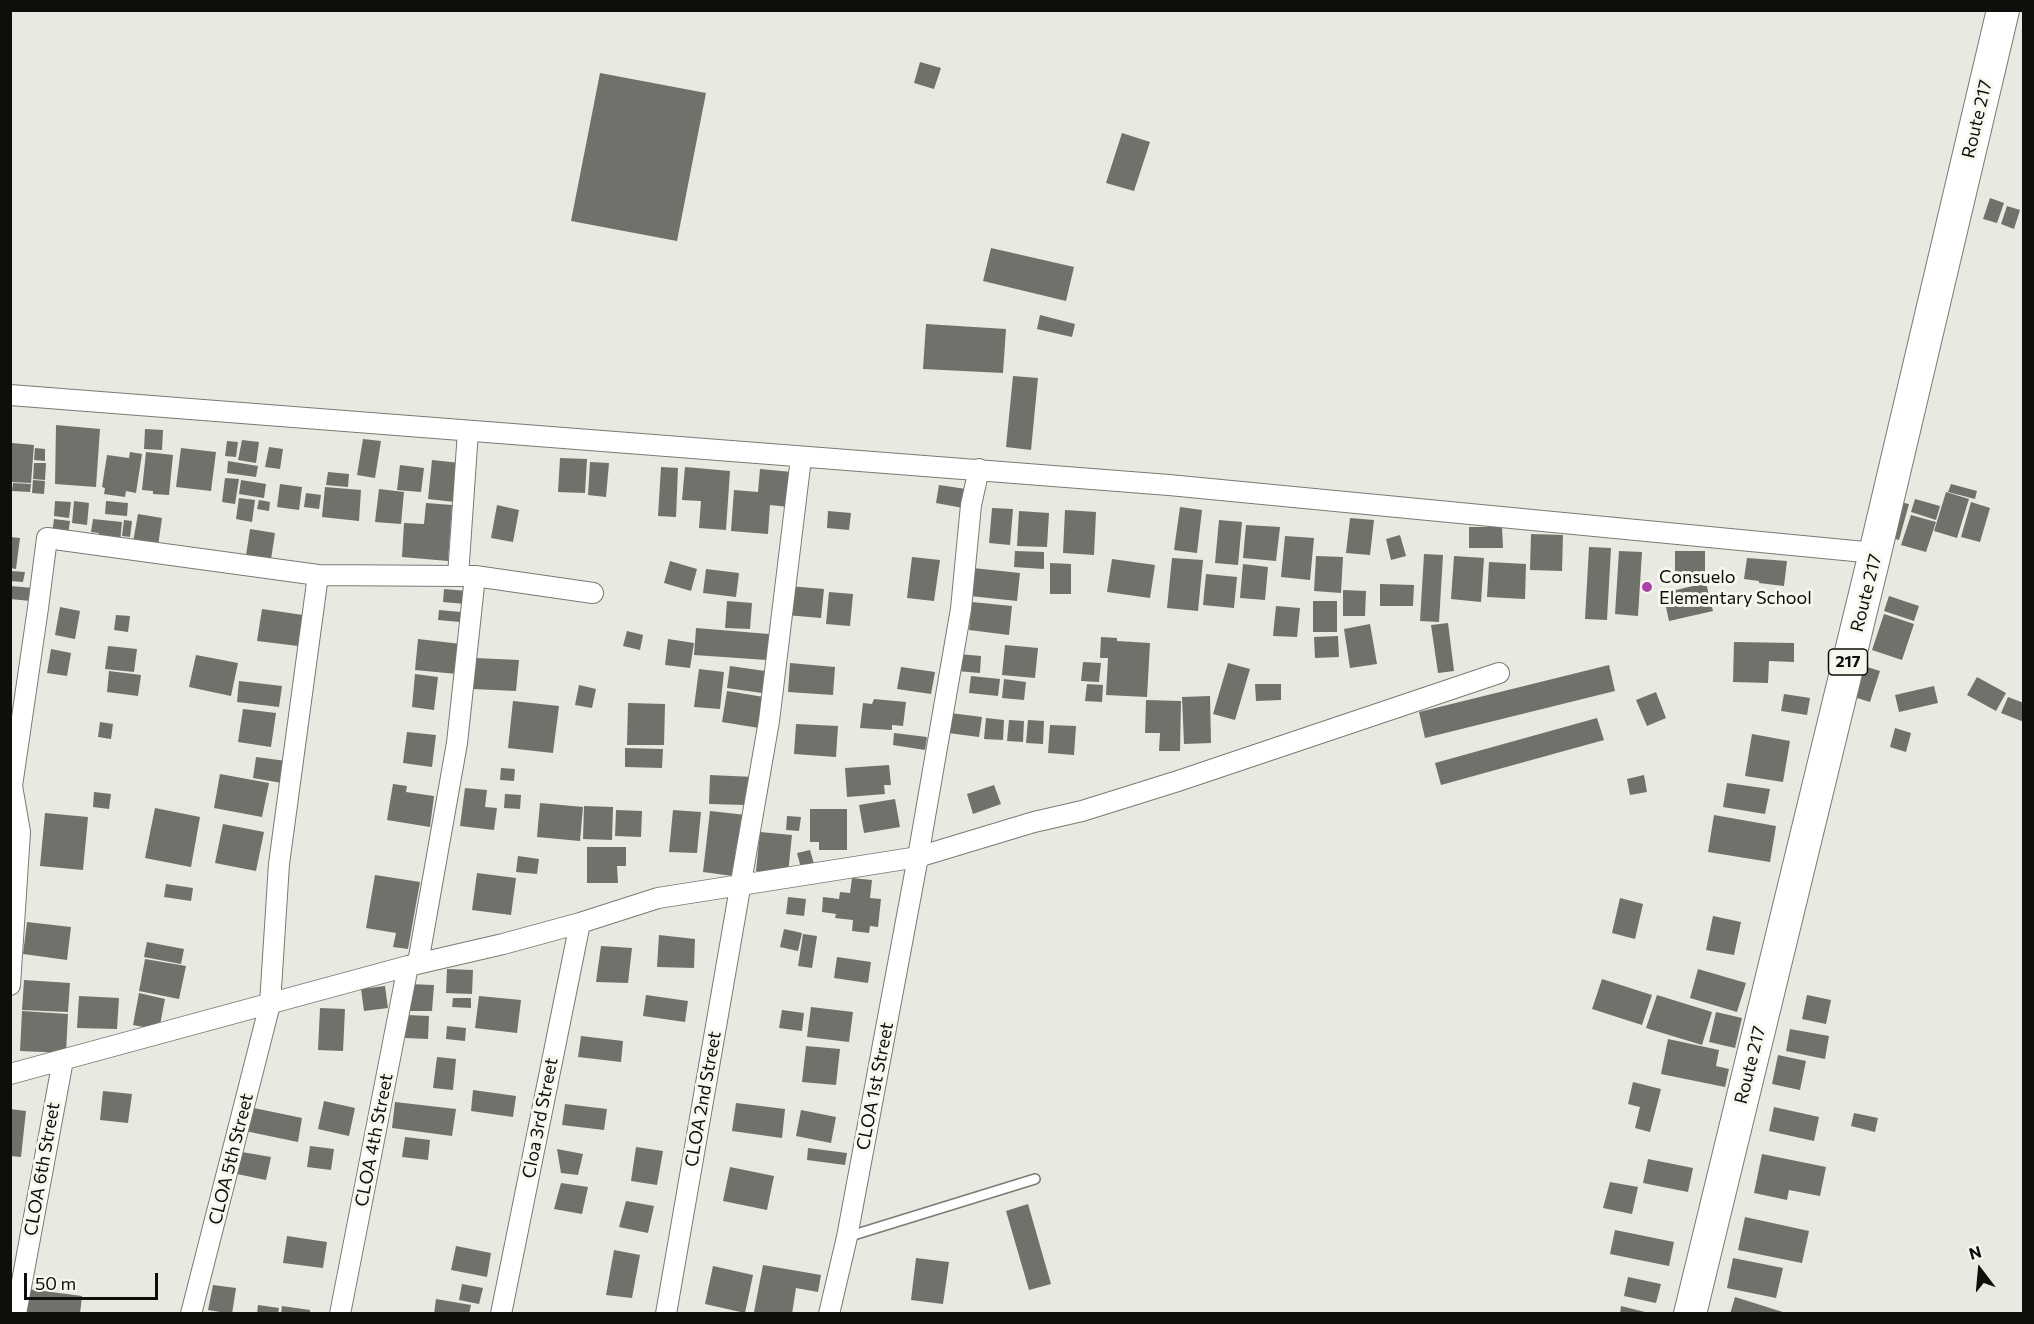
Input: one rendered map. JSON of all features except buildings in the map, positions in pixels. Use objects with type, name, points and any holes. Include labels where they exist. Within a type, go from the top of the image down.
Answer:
[{"type":"main road","name":"Route 217","points":[[1690,1314],[1875,553],[2003,10]]},
{"type":"street","points":[[10,395],[1169,485],[1875,553]]},
{"type":"street","name":"CLOA 4th Street","points":[[340,1314],[457,742],[466,576],[468,431]]},
{"type":"street","name":"CLOA 2nd Street","points":[[666,1314],[774,688],[801,458]]},
{"type":"street","name":"CLOA 1st Street","points":[[829,1314],[847,1237],[918,857],[962,609],[971,505],[979,469]]},
{"type":"street","points":[[10,985],[20,832],[12,786],[39,608],[46,538],[318,575],[466,576],[593,593]]},
{"type":"street","name":"CLOA 5th Street","points":[[191,1314],[270,1004],[279,864],[318,575]]},
{"type":"street","points":[[10,1074],[413,964],[503,944],[658,898],[918,857],[1034,822],[1082,811],[1178,781],[1499,674]]},
{"type":"street","name":"Cloa 3rd Street","points":[[501,1314],[580,923]]},
{"type":"street","name":"CLOA 6th Street","points":[[16,1314],[63,1060]]},
{"type":"lane","points":[[847,1237],[1035,1179]]},
{"type":"place","name":"Consuelo Elementary School","points":[[1647,587]]}]
